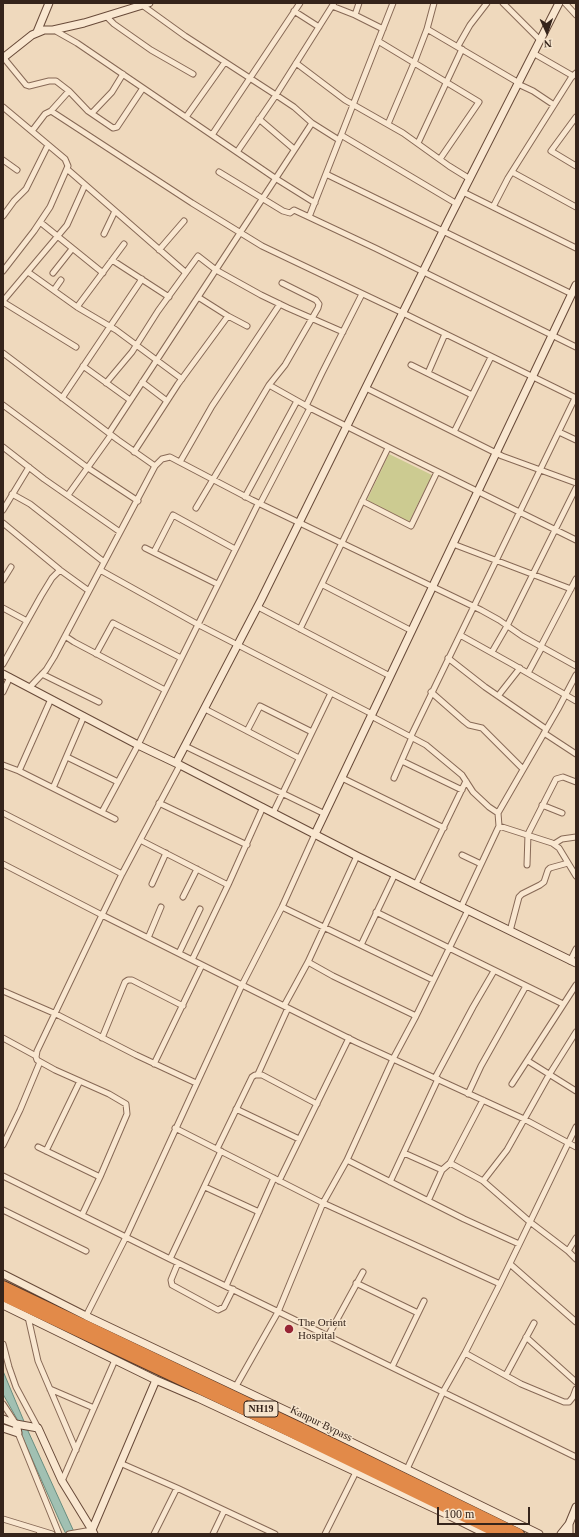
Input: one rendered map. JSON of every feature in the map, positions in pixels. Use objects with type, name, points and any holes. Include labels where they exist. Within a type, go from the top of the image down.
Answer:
[{"type":"highway","name":"Kanpur Bypass","points":[[3,1286],[303,1428],[519,1534]]},
{"type":"highway","name":"Kanpur Bypass","points":[[3,1296],[276,1425],[500,1534]]},
{"type":"street","points":[[37,32],[49,3]]},
{"type":"street","points":[[212,135],[300,3]]},
{"type":"street","points":[[355,15],[359,3]]},
{"type":"street","points":[[309,217],[393,3]]},
{"type":"street","points":[[388,124],[427,29],[434,3]]},
{"type":"street","points":[[418,143],[470,25],[487,3]]},
{"type":"street","points":[[503,3],[540,40]]},
{"type":"street","points":[[36,1056],[37,1051],[102,915],[159,803],[185,746],[258,607],[444,230],[559,3]]},
{"type":"street","points":[[565,3],[576,15]]},
{"type":"street","points":[[143,88],[116,128],[109,127],[58,82],[53,81],[29,86],[26,85],[3,57],[37,32],[53,30],[146,4],[185,36],[276,95],[312,123],[339,140]]},
{"type":"street","points":[[237,152],[276,95],[333,5],[383,29]]},
{"type":"street","points":[[294,11],[319,27]]},
{"type":"street","points":[[106,16],[114,24],[151,50],[193,74]]},
{"type":"street","points":[[427,29],[460,47],[554,105]]},
{"type":"street","points":[[53,30],[77,43],[314,203]]},
{"type":"street","points":[[378,41],[479,102],[440,159]]},
{"type":"street","points":[[493,207],[512,172],[575,74],[533,53]]},
{"type":"street","points":[[186,117],[225,62]]},
{"type":"street","points":[[296,63],[353,105],[388,124],[470,179]]},
{"type":"street","points":[[92,113],[112,92],[123,74]]},
{"type":"street","points":[[32,131],[45,114],[51,111],[69,91]]},
{"type":"street","points":[[3,107],[67,162],[67,169],[50,207],[3,271]]},
{"type":"street","points":[[51,111],[239,233],[262,246],[576,398],[431,692],[394,778]]},
{"type":"street","points":[[576,117],[551,151],[576,166]]},
{"type":"street","points":[[259,119],[294,149]]},
{"type":"street","points":[[68,495],[88,468],[130,400],[312,123]]},
{"type":"street","points":[[341,135],[457,204]]},
{"type":"street","points":[[3,216],[14,201],[26,189],[48,145]]},
{"type":"street","points":[[3,160],[17,170]]},
{"type":"street","points":[[67,169],[185,272]]},
{"type":"street","points":[[219,172],[283,211],[290,213],[294,210],[576,347]]},
{"type":"street","points":[[512,172],[576,207]]},
{"type":"street","points":[[326,174],[444,230],[572,294]]},
{"type":"street","points":[[76,347],[3,301],[67,225],[85,185]]},
{"type":"street","points":[[463,192],[576,248]]},
{"type":"street","points":[[104,234],[115,211]]},
{"type":"street","points":[[159,250],[184,221]]},
{"type":"street","points":[[40,222],[103,273]]},
{"type":"street","points":[[77,307],[124,244]]},
{"type":"street","points":[[53,273],[72,249]]},
{"type":"street","points":[[106,383],[136,346],[185,272],[198,256],[216,270],[280,304],[343,332]]},
{"type":"street","points":[[112,260],[169,297]]},
{"type":"street","points":[[28,272],[77,307],[109,326],[182,378]]},
{"type":"street","points":[[62,398],[142,279]]},
{"type":"street","points":[[54,290],[61,280]]},
{"type":"street","points":[[196,508],[269,385],[285,365],[318,308],[318,302],[282,283]]},
{"type":"street","points":[[86,1316],[126,1237],[175,1128],[242,986],[282,907],[324,814],[454,544],[576,285]]},
{"type":"street","points":[[102,812],[138,745],[235,549],[276,476],[322,373],[362,294]]},
{"type":"street","points":[[198,297],[247,326]]},
{"type":"street","points":[[180,462],[212,406],[280,304]]},
{"type":"street","points":[[134,452],[182,378],[228,316]]},
{"type":"street","points":[[428,373],[445,334]]},
{"type":"street","points":[[3,353],[134,452],[155,466]]},
{"type":"street","points":[[454,432],[491,357]]},
{"type":"street","points":[[411,365],[472,395]]},
{"type":"street","points":[[83,366],[130,400]]},
{"type":"street","points":[[142,382],[167,401]]},
{"type":"street","points":[[269,385],[388,448],[576,540]]},
{"type":"street","points":[[366,388],[496,453],[576,483]]},
{"type":"street","points":[[245,497],[297,401]]},
{"type":"street","points":[[3,405],[88,468],[138,501]]},
{"type":"street","points":[[559,432],[576,440]]},
{"type":"street","points":[[3,448],[120,532]]},
{"type":"street","points":[[300,629],[323,585],[341,542],[388,448]]},
{"type":"street","points":[[30,687],[52,661],[138,501],[155,466],[164,458],[172,458],[259,504],[300,522],[473,606],[576,666]]},
{"type":"street","points":[[3,510],[29,467]]},
{"type":"street","points":[[362,501],[411,526],[437,472]]},
{"type":"street","points":[[492,652],[575,494],[576,488]]},
{"type":"street","points":[[12,494],[30,504],[104,562]]},
{"type":"street","points":[[154,552],[173,515],[235,549]]},
{"type":"street","points":[[3,523],[60,570],[89,591]]},
{"type":"street","points":[[454,544],[573,589]]},
{"type":"street","points":[[145,548],[217,584]]},
{"type":"street","points":[[3,580],[11,567]]},
{"type":"street","points":[[3,664],[40,596],[52,578],[60,570]]},
{"type":"street","points":[[100,570],[197,624],[426,745],[449,763],[466,781],[473,792],[498,813]]},
{"type":"street","points":[[528,673],[573,589],[576,579]]},
{"type":"street","points":[[323,585],[412,631]]},
{"type":"street","points":[[258,607],[390,676]]},
{"type":"street","points":[[3,608],[27,621]]},
{"type":"street","points":[[96,654],[113,623],[180,658]]},
{"type":"street","points":[[460,635],[576,701]]},
{"type":"street","points":[[65,636],[165,690]]},
{"type":"street","points":[[448,658],[576,754]]},
{"type":"street","points":[[498,696],[520,668]]},
{"type":"street","points":[[3,674],[138,745],[263,807],[357,856],[573,962],[576,949]]},
{"type":"street","points":[[42,674],[99,702]]},
{"type":"street","points":[[236,1386],[278,1312],[323,1203],[347,1160],[393,1059],[449,948],[481,864],[499,826],[498,813],[576,675]]},
{"type":"street","points":[[3,692],[10,677]]},
{"type":"street","points":[[431,692],[464,721],[482,728],[524,769]]},
{"type":"street","points":[[273,813],[330,693]]},
{"type":"street","points":[[19,771],[51,699]]},
{"type":"street","points":[[247,731],[260,706],[312,732]]},
{"type":"street","points":[[205,709],[299,758]]},
{"type":"street","points":[[53,788],[84,716]]},
{"type":"street","points":[[185,746],[324,814]]},
{"type":"street","points":[[67,757],[118,782]]},
{"type":"street","points":[[402,761],[462,790]]},
{"type":"street","points":[[3,765],[19,771],[116,819]]},
{"type":"street","points":[[527,865],[528,834],[556,779],[563,777],[576,782]]},
{"type":"street","points":[[342,778],[444,828]]},
{"type":"street","points":[[416,884],[466,781]]},
{"type":"street","points":[[159,803],[247,845]]},
{"type":"street","points":[[542,806],[562,813]]},
{"type":"street","points":[[192,960],[247,845],[263,807]]},
{"type":"street","points":[[3,813],[122,874]]},
{"type":"street","points":[[499,826],[528,834],[554,844],[559,848],[568,863],[574,867],[576,876]]},
{"type":"street","points":[[554,844],[562,839],[576,837]]},
{"type":"street","points":[[140,840],[228,885]]},
{"type":"street","points":[[152,884],[166,853]]},
{"type":"street","points":[[462,855],[481,864]]},
{"type":"street","points":[[170,1259],[204,1187],[236,1109],[252,1077],[258,1074],[286,1007],[357,856]]},
{"type":"street","points":[[510,931],[519,897],[544,882],[550,868],[568,863]]},
{"type":"street","points":[[3,864],[242,986],[393,1059],[524,1119],[576,1147]]},
{"type":"street","points":[[183,897],[197,869]]},
{"type":"street","points":[[361,945],[395,874]]},
{"type":"street","points":[[148,938],[161,907]]},
{"type":"street","points":[[282,907],[433,980]]},
{"type":"street","points":[[179,953],[200,909]]},
{"type":"street","points":[[376,912],[563,1004]]},
{"type":"street","points":[[308,962],[333,976],[416,1016]]},
{"type":"street","points":[[154,1064],[202,965]]},
{"type":"street","points":[[390,1182],[436,1079],[473,1007],[494,971]]},
{"type":"street","points":[[102,1038],[125,982],[128,980],[132,980],[182,1006]]},
{"type":"street","points":[[512,1084],[576,985]]},
{"type":"street","points":[[468,1094],[481,1066],[526,986]]},
{"type":"street","points":[[3,991],[56,1014],[196,1084]]},
{"type":"street","points":[[483,1181],[507,1150],[549,1075],[576,1032]]},
{"type":"street","points":[[3,1038],[36,1056],[37,1060],[40,1062],[126,1104],[128,1109],[127,1114],[82,1215]]},
{"type":"street","points":[[226,1286],[259,1212],[299,1139],[349,1038]]},
{"type":"street","points":[[528,1061],[576,1091]]},
{"type":"street","points":[[3,1145],[20,1110],[40,1062]]},
{"type":"street","points":[[258,1074],[317,1104]]},
{"type":"street","points":[[46,1151],[80,1081]]},
{"type":"street","points":[[428,1201],[442,1170],[450,1163],[483,1100]]},
{"type":"street","points":[[236,1109],[299,1139]]},
{"type":"street","points":[[407,1469],[443,1392],[465,1353],[500,1284],[576,1127]]},
{"type":"street","points":[[175,1128],[323,1203],[500,1284]]},
{"type":"street","points":[[38,1147],[100,1177]]},
{"type":"street","points":[[404,1153],[442,1170]]},
{"type":"street","points":[[347,1160],[464,1219],[519,1244]]},
{"type":"street","points":[[450,1163],[483,1181],[530,1222],[568,1251],[576,1259]]},
{"type":"street","points":[[3,1176],[576,1457]]},
{"type":"street","points":[[204,1187],[259,1212]]},
{"type":"street","points":[[3,1210],[86,1251]]},
{"type":"street","points":[[568,1251],[576,1238]]},
{"type":"street","points":[[178,1263],[171,1280],[172,1285],[218,1310],[224,1307],[233,1290]]},
{"type":"street","points":[[510,1264],[576,1322]]},
{"type":"street","points":[[328,1336],[363,1272]]},
{"type":"street","points":[[3,1274],[86,1316],[236,1386],[539,1534]]},
{"type":"street","points":[[356,1283],[418,1312]]},
{"type":"street","points":[[392,1367],[424,1301]]},
{"type":"street","points":[[3,1305],[156,1380],[198,1398],[486,1534]]},
{"type":"street","points":[[28,1318],[38,1361],[76,1450]]},
{"type":"street","points":[[506,1375],[534,1323]]},
{"type":"street","points":[[526,1337],[576,1382]]},
{"type":"street","points":[[3,1344],[16,1387],[35,1427],[62,1481],[93,1532]]},
{"type":"street","points":[[465,1353],[521,1384],[564,1402],[569,1402],[576,1389]]},
{"type":"street","points":[[62,1481],[115,1360]]},
{"type":"street","points":[[93,1532],[120,1463],[156,1380]]},
{"type":"street","points":[[50,1389],[94,1408]]},
{"type":"street","points":[[3,1404],[18,1424],[18,1433],[59,1534]]},
{"type":"street","points":[[3,1419],[18,1424],[35,1427]]},
{"type":"street","points":[[3,1428],[18,1433]]},
{"type":"street","points":[[120,1463],[275,1534]]},
{"type":"street","points":[[325,1534],[356,1472]]},
{"type":"street","points":[[154,1534],[177,1488]]},
{"type":"street","points":[[561,1534],[569,1524],[576,1507]]},
{"type":"street","points":[[213,1534],[224,1511]]},
{"type":"street","points":[[3,1518],[40,1532],[52,1534]]},
{"type":"street","points":[[569,1524],[569,1534]]},
{"type":"street","points":[[69,1534],[82,1531],[93,1532]]},
{"type":"shaded area","points":[[389,454],[432,475],[409,522],[367,500]]},
{"type":"shaded area","points":[[3,1371],[28,1431],[75,1534],[66,1534],[21,1434],[17,1419],[3,1394]]},
{"type":"place","name":"The Orient Hospital","points":[[289,1329]]}]
